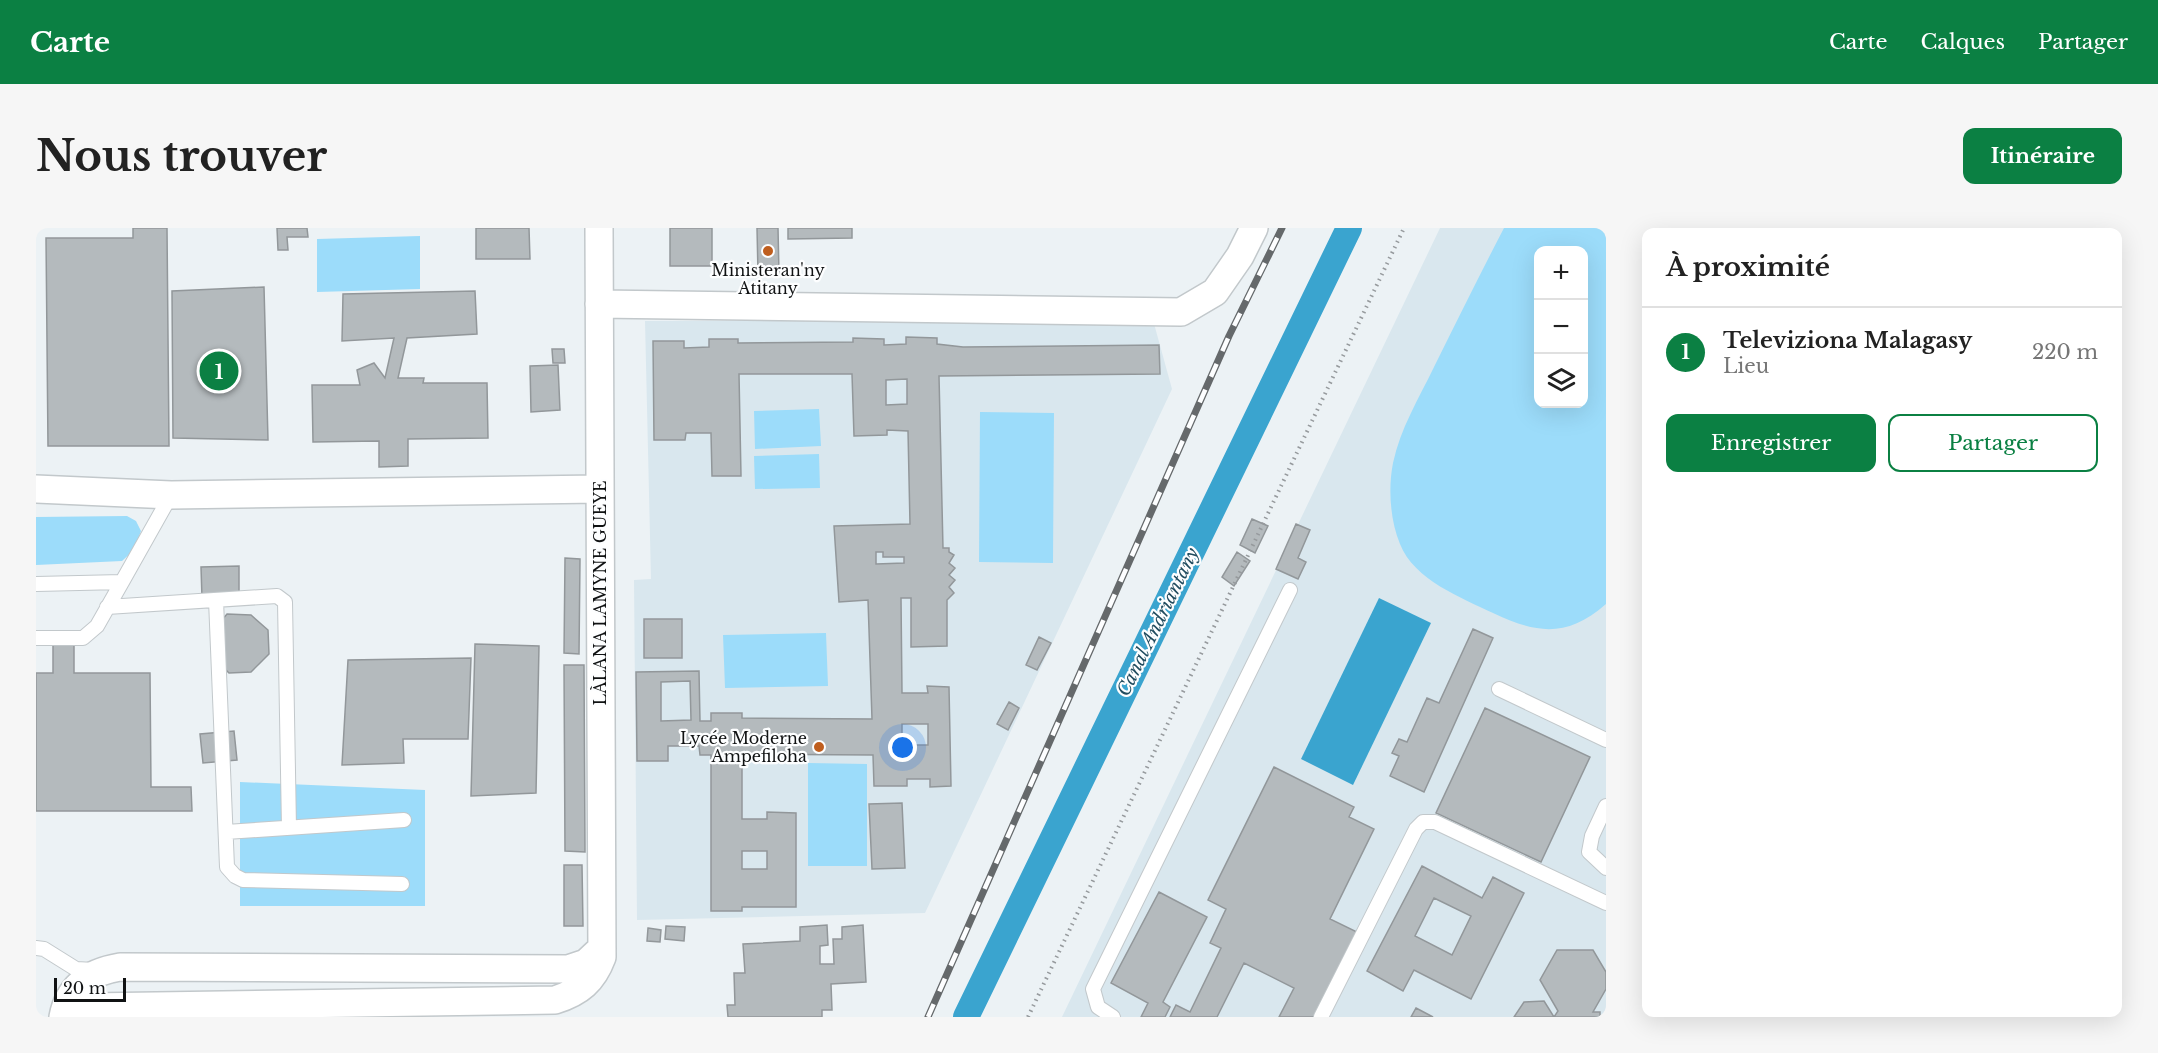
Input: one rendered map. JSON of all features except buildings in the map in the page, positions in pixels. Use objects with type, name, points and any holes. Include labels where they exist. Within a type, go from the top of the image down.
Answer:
[{"type":"street","name":"LÀLANA LAMYNE GUEYE","points":[[599,228],[602,953]]},
{"type":"street","points":[[599,304],[1181,312],[1215,292],[1240,256],[1254,228]]},
{"type":"street","points":[[36,489],[171,495],[599,489]]},
{"type":"street","points":[[63,1017],[76,987],[97,971],[120,967],[568,969],[586,963],[602,953]]},
{"type":"street","points":[[81,1012],[555,1000],[576,993],[595,975],[602,953]]},
{"type":"lane","points":[[36,638],[83,638],[97,626],[171,495]]},
{"type":"lane","points":[[36,584],[122,582]]},
{"type":"lane","points":[[1113,1017],[1098,1007],[1093,989],[1290,590]]},
{"type":"lane","points":[[107,607],[277,596],[285,602],[289,828]]},
{"type":"lane","points":[[216,600],[227,867],[235,876],[243,880],[402,884]]},
{"type":"lane","points":[[1499,689],[1606,740]]},
{"type":"lane","points":[[1606,806],[1592,836],[1589,852],[1606,868]]},
{"type":"lane","points":[[226,832],[404,820]]},
{"type":"lane","points":[[1321,1017],[1416,829],[1423,822],[1435,822],[1606,903]]},
{"type":"lane","points":[[36,948],[44,949],[76,969],[97,971]]},
{"type":"path","points":[[1028,1017],[1404,228]]},
{"type":"shaded area","points":[[1440,228],[1606,228],[1606,1017],[1062,1017]]},
{"type":"shaded area","points":[[1504,228],[1606,228],[1606,604],[1578,623],[1551,629],[1538,628],[1509,620],[1454,594],[1427,578],[1416,568],[1400,544],[1392,514],[1390,493],[1396,450],[1416,402]]},
{"type":"shaded area","points":[[420,236],[420,289],[317,292],[317,239]]},
{"type":"shaded area","name":"Lycée Moderne Ampefiloha","points":[[1153,320],[1172,389],[925,913],[637,920],[634,580],[651,579],[645,321]]},
{"type":"shaded area","points":[[819,409],[821,446],[755,449],[754,411]]},
{"type":"shaded area","points":[[980,412],[1054,413],[1053,563],[979,562]]},
{"type":"shaded area","points":[[819,454],[820,488],[755,489],[754,456]]},
{"type":"shaded area","points":[[127,516],[136,521],[141,531],[134,550],[122,561],[36,565],[36,517]]},
{"type":"shaded area","points":[[1379,598],[1431,623],[1353,785],[1301,759]]},
{"type":"shaded area","points":[[826,633],[828,686],[725,688],[723,635]]},
{"type":"shaded area","points":[[808,763],[867,764],[867,866],[808,866]]},
{"type":"shaded area","points":[[240,782],[425,790],[425,906],[240,906]]},
{"type":"waterway","points":[[1274,375],[1342,228]]},
{"type":"waterway","name":"Canal Andriantany","points":[[966,1017],[1349,228]]},
{"type":"railway","points":[[928,1017],[1229,336],[1282,228]]},
{"type":"place","name":"Ministeran'ny Atitany","points":[[768,251]]},
{"type":"place","name":"Televiziona Malagasy","points":[[219,371]]},
{"type":"place","name":"Lycée Moderne Ampefiloha","points":[[819,747]]}]
